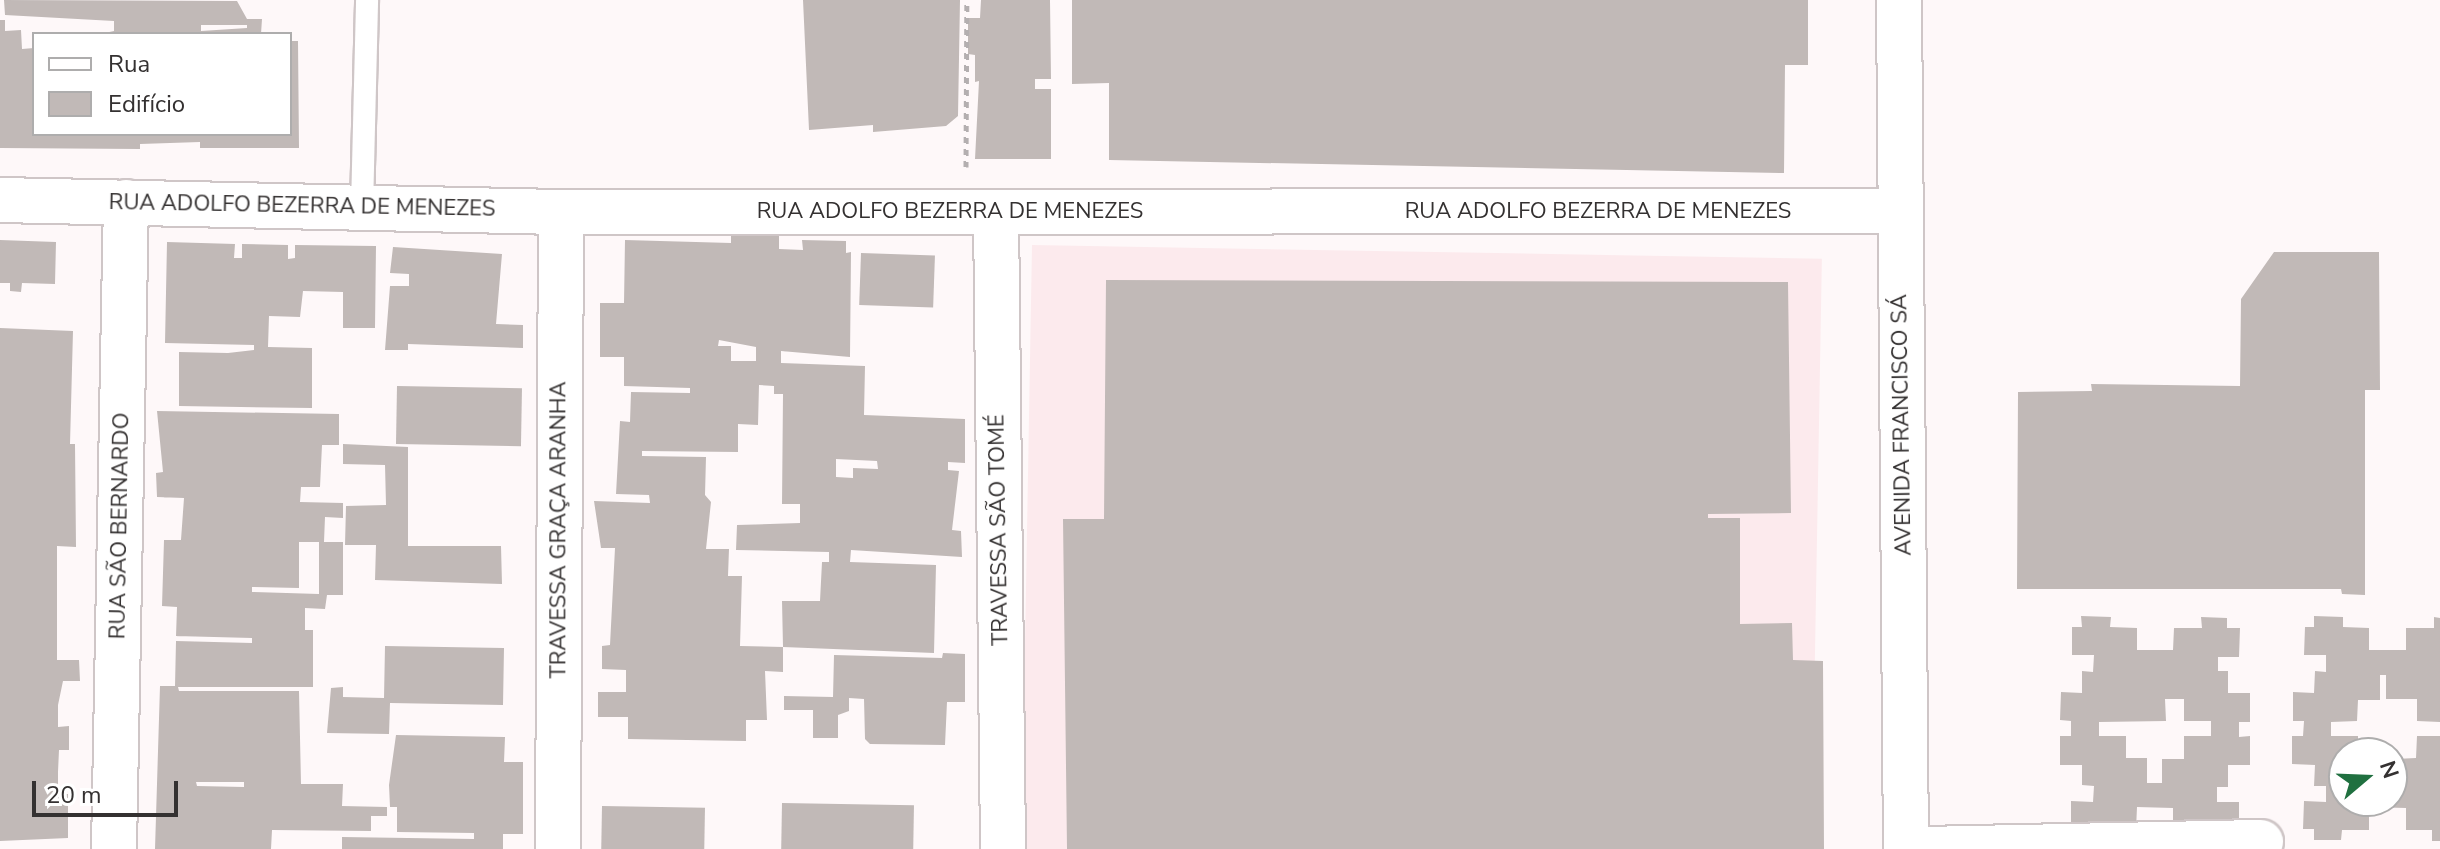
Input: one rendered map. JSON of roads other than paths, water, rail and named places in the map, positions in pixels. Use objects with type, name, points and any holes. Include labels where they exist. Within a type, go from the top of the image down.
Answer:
[{"type":"street","name":"AVENIDA FRANCISCO SÁ","points":[[1899,0],[1906,849]]},
{"type":"street","name":"RUA ADOLFO BEZERRA DE MENEZES","points":[[0,200],[561,212],[1900,211]]},
{"type":"street","name":"RUA SÃO BERNARDO","points":[[114,849],[126,202]]},
{"type":"street","name":"TRAVESSA GRAÇA ARANHA","points":[[558,849],[561,212]]},
{"type":"street","name":"TRAVESSA SÃO TOMÉ","points":[[981,212],[1003,849]]},
{"type":"street","points":[[1924,849],[2261,842]]},
{"type":"lane","points":[[362,208],[367,0]]}]
